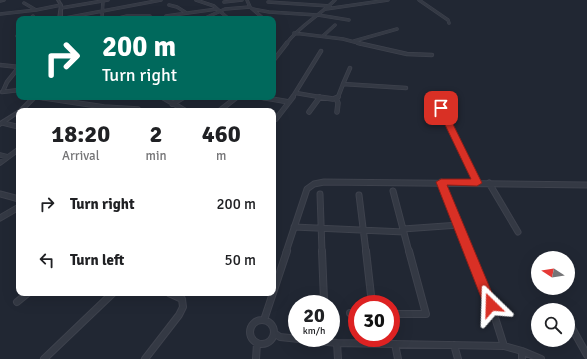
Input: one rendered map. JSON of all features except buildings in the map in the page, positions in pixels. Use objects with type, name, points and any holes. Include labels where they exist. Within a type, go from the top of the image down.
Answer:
[{"type":"street","points":[[58,0],[61,7],[60,16]]},
{"type":"street","points":[[102,16],[103,0]]},
{"type":"street","points":[[0,14],[108,0]]},
{"type":"street","points":[[76,16],[161,0]]},
{"type":"street","points":[[196,0],[210,4],[226,16]]},
{"type":"street","points":[[224,2],[242,0]]},
{"type":"street","points":[[247,0],[251,8],[260,16]]},
{"type":"street","points":[[286,3],[291,0]]},
{"type":"street","points":[[276,57],[294,33],[330,6],[335,0]]},
{"type":"street","points":[[360,4],[364,0]]},
{"type":"street","points":[[326,9],[388,0]]},
{"type":"street","points":[[419,0],[448,20],[449,23]]},
{"type":"street","points":[[268,2],[330,6]]},
{"type":"street","points":[[24,3],[36,10]]},
{"type":"street","points":[[169,5],[177,7],[185,12]]},
{"type":"street","points":[[209,16],[220,11],[251,8],[269,12],[318,15],[349,20]]},
{"type":"street","points":[[166,16],[185,12],[217,9]]},
{"type":"street","points":[[0,11],[14,10],[15,12]]},
{"type":"street","points":[[127,16],[150,16]]},
{"type":"street","points":[[323,36],[335,25]]},
{"type":"street","points":[[353,42],[397,29]]},
{"type":"street","points":[[294,33],[323,36],[407,54],[432,55]]},
{"type":"street","points":[[276,119],[296,93],[321,51]]},
{"type":"street","points":[[0,65],[16,67]]},
{"type":"street","points":[[337,112],[338,103],[336,98],[350,68]]},
{"type":"street","points":[[1,92],[16,71]]},
{"type":"street","points":[[343,84],[406,88]]},
{"type":"street","points":[[1,92],[16,90]]},
{"type":"street","points":[[296,93],[336,98]]},
{"type":"street","points":[[309,112],[320,97]]},
{"type":"street","points":[[22,108],[32,100]]},
{"type":"street","points":[[58,100],[121,108]]},
{"type":"street","points":[[166,100],[180,108]]},
{"type":"street","points":[[172,104],[179,100]]},
{"type":"street","points":[[223,108],[232,100]]},
{"type":"street","points":[[276,100],[288,102]]},
{"type":"street","points":[[441,108],[477,183]]},
{"type":"street","points":[[2,122],[16,113]]},
{"type":"street","points":[[2,122],[16,126]]},
{"type":"street","points":[[0,163],[16,151]]},
{"type":"street","points":[[0,155],[8,157]]},
{"type":"street","points":[[276,283],[307,189],[314,184],[324,182],[441,182],[587,185]]},
{"type":"street","points":[[441,182],[491,305],[504,346]]},
{"type":"street","points":[[489,183],[518,232]]},
{"type":"street","points":[[393,191],[426,314],[400,314]]},
{"type":"street","points":[[0,194],[16,197]]},
{"type":"street","points":[[320,194],[324,295]]},
{"type":"street","points":[[359,194],[371,295]]},
{"type":"street","points":[[0,218],[16,209]]},
{"type":"street","points":[[294,227],[363,231],[403,231],[459,225]]},
{"type":"street","points":[[17,302],[24,296]]},
{"type":"street","points":[[44,359],[110,296]]},
{"type":"street","points":[[145,359],[179,315],[183,307],[182,299],[176,296]]},
{"type":"street","points":[[264,320],[272,296]]},
{"type":"street","points":[[264,320],[271,323],[274,328],[274,333],[268,341],[257,343],[253,340],[250,331],[254,323],[264,320]]},
{"type":"street","points":[[274,333],[280,337],[288,338]]},
{"type":"street","points":[[575,334],[587,355]]},
{"type":"street","points":[[256,359],[257,343]]},
{"type":"street","points":[[400,344],[504,346],[522,351],[540,359]]},
{"type":"street","points":[[454,345],[458,359]]},
{"type":"street","points":[[337,347],[338,359]]},
{"type":"street","points":[[396,347],[398,359]]},
{"type":"street","points":[[522,351],[522,359]]},
{"type":"route","points":[[441,108],[477,183],[441,182],[491,305]]}]
